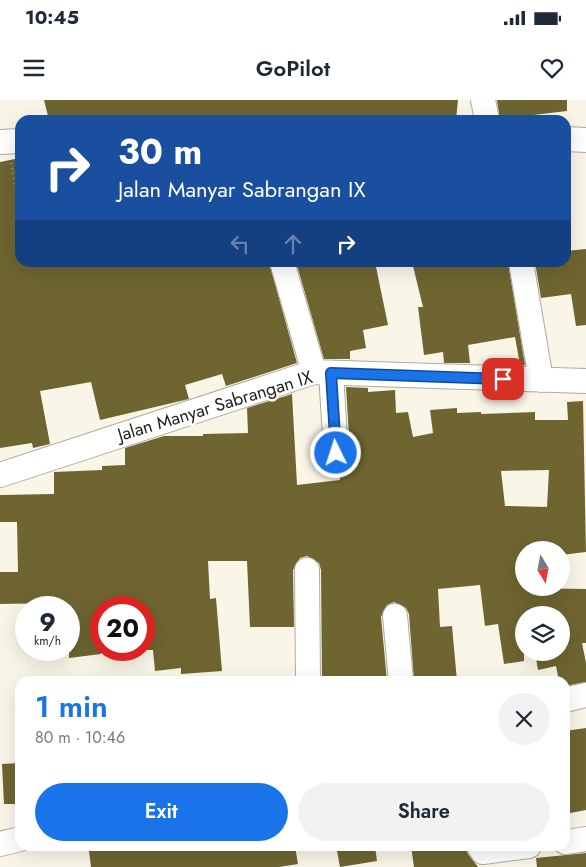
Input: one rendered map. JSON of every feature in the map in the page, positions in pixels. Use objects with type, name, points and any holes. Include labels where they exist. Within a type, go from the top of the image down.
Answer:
[{"type":"street","points":[[483,100],[486,115]]},
{"type":"street","points":[[571,139],[586,140]]},
{"type":"street","points":[[284,267],[323,373],[336,453]]},
{"type":"street","points":[[522,267],[541,380]]},
{"type":"street","name":"Jalan Manyar Sabrangan IX","points":[[0,474],[323,373],[586,381]]},
{"type":"street","points":[[307,570],[308,676]]},
{"type":"street","points":[[395,616],[401,676]]},
{"type":"street","points":[[570,699],[586,695]]},
{"type":"street","points":[[570,841],[586,839]]},
{"type":"street","points":[[0,844],[15,840]]},
{"type":"path","points":[[9,142],[15,180]]},
{"type":"building","points":[[44,100],[458,100],[456,115],[48,115]]},
{"type":"building","points":[[497,100],[567,100],[567,111],[533,115],[499,115]]},
{"type":"building","points":[[15,159],[15,267],[270,267],[297,363],[226,386],[222,374],[185,385],[189,399],[100,420],[91,382],[40,391],[50,444],[33,448],[32,443],[0,448],[0,162]]},
{"type":"building","points":[[586,249],[586,325],[576,326],[571,294],[541,298],[536,267],[571,267],[571,250]]},
{"type":"building","points":[[297,267],[376,267],[388,325],[363,330],[366,348],[350,351],[350,359],[324,359]]},
{"type":"building","points":[[413,267],[509,267],[525,365],[520,365],[515,337],[468,345],[470,363],[444,363],[443,352],[424,355],[418,307],[423,307]]},
{"type":"building","points":[[346,387],[368,388],[368,392],[395,390],[396,413],[408,412],[413,437],[433,433],[430,410],[457,408],[457,413],[481,412],[481,414],[535,412],[535,420],[568,420],[567,402],[583,401],[586,552],[570,554],[570,541],[515,541],[515,596],[570,596],[570,589],[586,589],[586,643],[582,643],[586,663],[586,682],[570,685],[570,676],[558,676],[556,666],[538,670],[536,661],[570,661],[570,606],[515,606],[515,661],[524,661],[504,664],[498,624],[485,626],[480,585],[438,589],[440,627],[452,626],[457,676],[414,676],[409,614],[406,608],[394,602],[387,605],[381,617],[387,676],[322,676],[321,570],[319,563],[307,556],[300,558],[293,570],[294,627],[250,627],[247,561],[208,561],[210,599],[216,598],[222,671],[181,674],[181,668],[155,671],[155,596],[90,596],[90,655],[80,657],[80,596],[15,596],[15,604],[0,604],[0,572],[18,572],[17,522],[0,522],[0,495],[54,494],[54,472],[102,470],[102,466],[125,465],[125,448],[164,436],[248,433],[247,408],[292,394],[297,485],[340,480],[339,466],[348,460],[350,452]],"holes":[[[549,470],[547,507],[505,506],[501,471]]]},
{"type":"building","points":[[586,728],[586,810],[570,813],[570,730]]},
{"type":"building","points":[[15,763],[15,804],[4,804],[2,764]]},
{"type":"building","points":[[89,851],[296,851],[298,864],[279,867],[91,867]]},
{"type":"building","points":[[337,851],[376,851],[377,861],[340,867]]},
{"type":"building","points":[[412,851],[467,851],[478,867],[414,867]]},
{"type":"building","points":[[586,853],[586,867],[537,867],[536,858]]},
{"type":"route","points":[[336,453],[331,373],[503,379]]}]
